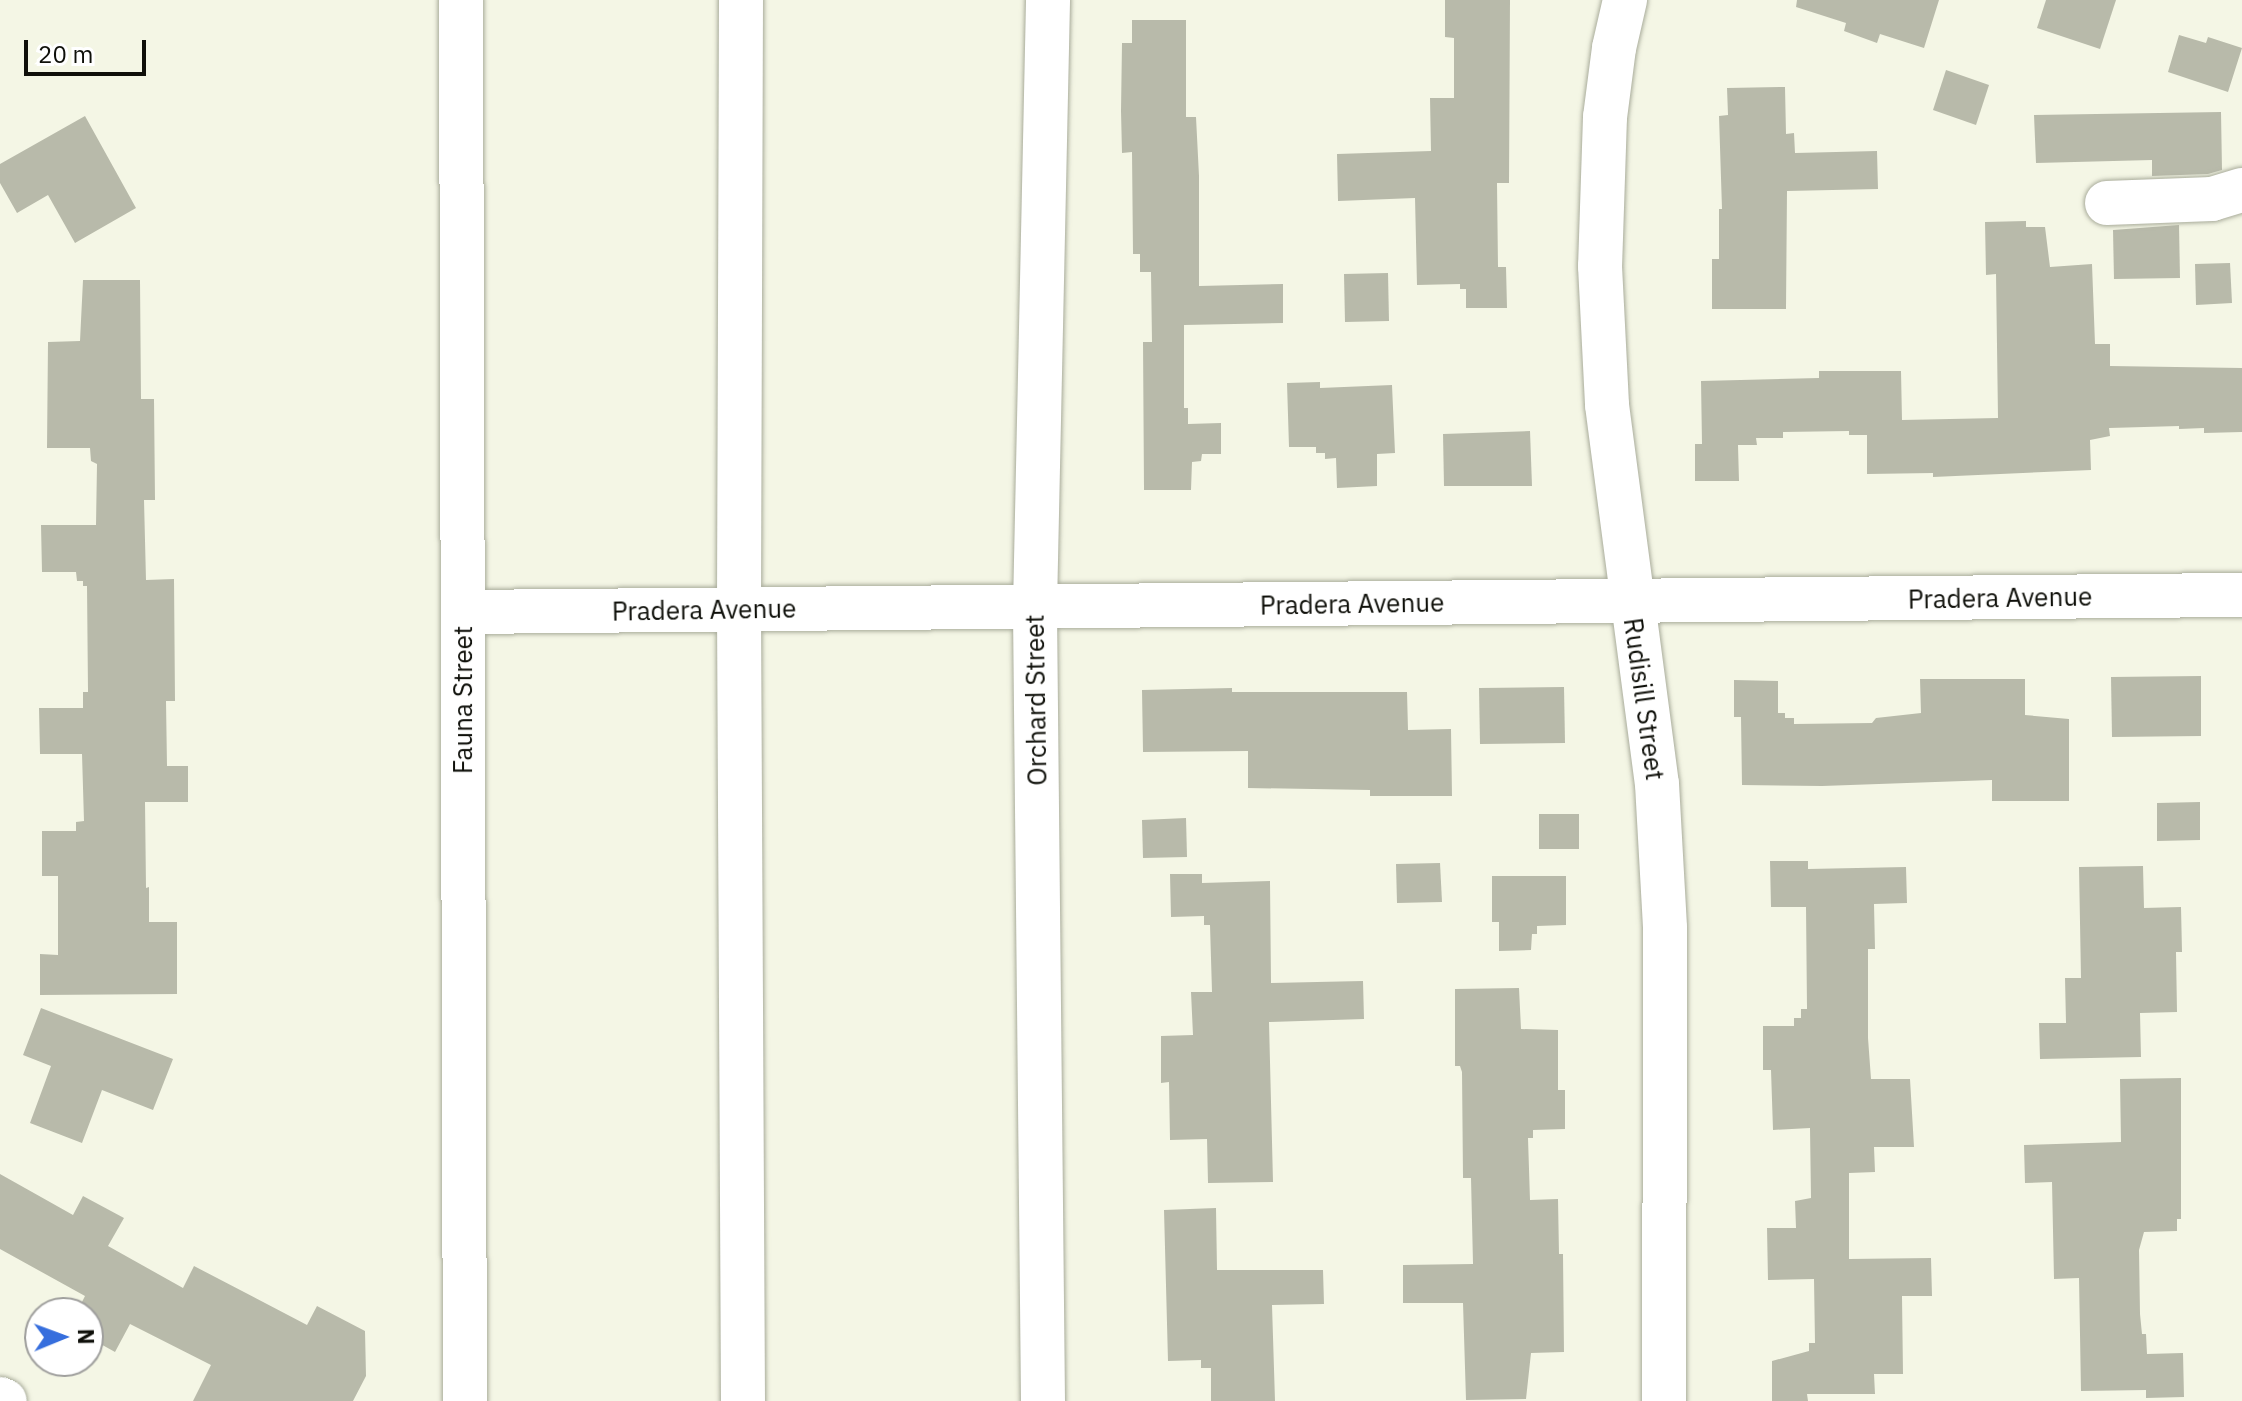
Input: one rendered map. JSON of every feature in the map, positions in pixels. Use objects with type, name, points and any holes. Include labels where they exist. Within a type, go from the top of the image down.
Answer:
[{"type":"street","name":"Fauna Street","points":[[461,0],[465,1401]]},
{"type":"street","points":[[741,0],[739,610],[743,1401]]},
{"type":"street","name":"Orchard Street","points":[[1043,1401],[1035,607],[1048,0]]},
{"type":"street","name":"Rudisill Street","points":[[1625,0],[1605,117],[1600,266],[1607,405],[1630,601],[1657,784],[1665,928],[1664,1401]]},
{"type":"street","points":[[2107,203],[2212,199],[2242,190]]},
{"type":"street","name":"Pradera Avenue","points":[[463,612],[2242,595]]},
{"type":"building","points":[[1445,0],[1510,0],[1509,183],[1497,183],[1498,267],[1506,267],[1507,308],[1466,308],[1466,289],[1460,289],[1460,284],[1417,285],[1415,198],[1338,201],[1337,154],[1431,151],[1430,98],[1454,98],[1454,38],[1445,37]]},
{"type":"building","points":[[1797,0],[1939,0],[1924,48],[1880,34],[1877,43],[1844,31],[1846,23],[1796,7]]},
{"type":"building","points":[[2046,0],[2116,0],[2100,49],[2037,28]]},
{"type":"building","points":[[1132,20],[1186,20],[1186,117],[1196,117],[1199,176],[1199,286],[1283,284],[1283,323],[1184,325],[1184,408],[1188,408],[1188,424],[1221,423],[1221,454],[1202,454],[1201,461],[1192,462],[1191,490],[1144,490],[1143,342],[1152,342],[1151,272],[1140,272],[1140,254],[1133,254],[1132,152],[1122,153],[1122,43],[1132,43]]},
{"type":"building","points":[[2179,35],[2206,43],[2208,37],[2242,48],[2228,92],[2168,72]]},
{"type":"building","points":[[1946,70],[1989,85],[1976,125],[1933,110]]},
{"type":"building","points":[[1785,87],[1786,134],[1794,133],[1795,153],[1877,151],[1878,189],[1787,191],[1786,309],[1712,309],[1712,259],[1719,259],[1719,209],[1722,209],[1719,116],[1728,115],[1727,88]]},
{"type":"building","points":[[2221,112],[2222,170],[2208,174],[2152,176],[2152,160],[2036,163],[2034,115]]},
{"type":"building","points":[[85,116],[136,208],[75,243],[48,195],[17,213],[0,183],[0,164]]},
{"type":"building","points":[[2026,221],[2026,227],[2045,227],[2050,267],[2092,264],[2095,344],[2110,344],[2110,366],[2242,368],[2242,432],[2204,433],[2204,428],[2179,429],[2179,426],[2109,428],[2110,436],[2090,440],[2091,470],[1933,477],[1933,473],[1867,474],[1867,435],[1849,435],[1849,431],[1783,432],[1783,438],[1756,438],[1757,445],[1738,445],[1739,481],[1695,481],[1695,444],[1702,444],[1701,381],[1819,378],[1819,371],[1901,371],[1902,420],[1998,418],[1996,274],[1986,275],[1985,222]]},
{"type":"building","points":[[2179,225],[2180,278],[2114,279],[2113,230]]},
{"type":"building","points":[[2230,263],[2232,303],[2196,305],[2195,264]]},
{"type":"building","points":[[1388,273],[1389,321],[1345,322],[1344,274]]},
{"type":"building","points":[[83,280],[140,280],[141,399],[154,399],[155,500],[144,500],[146,580],[174,579],[175,701],[166,701],[167,766],[188,766],[188,802],[145,802],[146,888],[149,887],[149,922],[177,922],[177,994],[40,995],[40,954],[58,955],[58,876],[42,876],[42,831],[76,831],[76,822],[84,821],[82,754],[40,754],[39,708],[83,708],[83,692],[88,692],[87,586],[83,586],[83,581],[77,581],[76,572],[42,572],[41,525],[96,525],[97,464],[91,461],[90,448],[47,448],[48,342],[80,341]]},
{"type":"building","points":[[1320,382],[1320,388],[1392,385],[1395,453],[1377,454],[1377,486],[1337,488],[1336,458],[1325,459],[1325,453],[1316,453],[1316,447],[1289,447],[1287,383]]},
{"type":"building","points":[[1530,431],[1532,486],[1444,486],[1443,434]]},
{"type":"building","points":[[2201,676],[2201,736],[2112,737],[2111,677]]},
{"type":"building","points":[[1920,679],[2025,679],[2025,715],[2069,719],[2069,801],[1992,801],[1992,780],[1822,786],[1742,785],[1741,717],[1734,717],[1734,680],[1778,681],[1778,713],[1785,713],[1785,718],[1794,718],[1794,724],[1872,723],[1876,718],[1921,713]]},
{"type":"building","points":[[1564,687],[1565,743],[1480,744],[1479,688]]},
{"type":"building","points":[[1232,688],[1232,692],[1407,692],[1408,730],[1451,729],[1452,796],[1370,796],[1370,790],[1248,788],[1248,751],[1143,752],[1142,690]]},
{"type":"building","points":[[2200,802],[2200,840],[2157,841],[2157,803]]},
{"type":"building","points":[[1539,814],[1579,814],[1579,849],[1539,849]]},
{"type":"building","points":[[1186,818],[1187,857],[1143,858],[1142,820]]},
{"type":"building","points":[[1770,861],[1808,861],[1808,869],[1906,867],[1907,903],[1874,904],[1875,949],[1868,949],[1868,1038],[1871,1079],[1910,1079],[1914,1147],[1874,1147],[1875,1172],[1849,1173],[1849,1259],[1931,1258],[1932,1296],[1902,1296],[1903,1374],[1874,1374],[1875,1394],[1807,1394],[1808,1401],[1772,1401],[1772,1361],[1809,1351],[1809,1343],[1815,1343],[1814,1279],[1768,1280],[1767,1228],[1796,1228],[1795,1201],[1811,1198],[1810,1128],[1773,1130],[1771,1070],[1763,1070],[1763,1026],[1794,1026],[1794,1018],[1801,1018],[1801,1009],[1807,1009],[1806,907],[1771,907]]},
{"type":"building","points":[[1440,863],[1442,902],[1397,903],[1396,864]]},
{"type":"building","points":[[2143,866],[2144,908],[2181,907],[2182,952],[2176,952],[2177,1012],[2140,1013],[2141,1057],[2040,1059],[2039,1023],[2066,1023],[2065,978],[2081,978],[2079,867]]},
{"type":"building","points":[[1170,874],[1202,874],[1202,883],[1270,881],[1271,983],[1363,981],[1364,1019],[1269,1022],[1273,1182],[1208,1183],[1207,1139],[1170,1140],[1169,1082],[1161,1083],[1161,1036],[1193,1035],[1191,992],[1212,992],[1210,925],[1204,925],[1204,916],[1171,917]]},
{"type":"building","points":[[1492,876],[1566,876],[1566,925],[1537,926],[1537,934],[1532,934],[1531,950],[1499,951],[1499,922],[1492,922]]},
{"type":"building","points":[[1519,988],[1521,1029],[1558,1030],[1558,1090],[1565,1090],[1565,1129],[1533,1130],[1533,1138],[1528,1138],[1530,1200],[1558,1199],[1559,1254],[1563,1254],[1564,1352],[1531,1353],[1526,1399],[1466,1400],[1463,1303],[1403,1303],[1403,1265],[1473,1264],[1471,1178],[1463,1178],[1462,1072],[1460,1066],[1455,1066],[1455,989]]},
{"type":"building","points":[[41,1008],[173,1059],[153,1110],[102,1090],[82,1143],[30,1123],[51,1066],[23,1055]]},
{"type":"building","points":[[2181,1078],[2181,1219],[2177,1219],[2177,1231],[2144,1232],[2139,1250],[2140,1314],[2142,1334],[2146,1334],[2147,1354],[2183,1353],[2184,1397],[2146,1398],[2146,1390],[2081,1391],[2079,1278],[2054,1279],[2052,1182],[2025,1183],[2024,1145],[2121,1142],[2120,1079]]},
{"type":"building","points":[[0,1174],[73,1215],[83,1196],[124,1218],[108,1246],[183,1288],[194,1266],[307,1325],[317,1306],[365,1331],[366,1376],[353,1401],[193,1401],[211,1365],[130,1324],[115,1352],[104,1346],[104,1297],[84,1297],[0,1249]]},
{"type":"building","points":[[1216,1208],[1217,1270],[1323,1270],[1324,1304],[1272,1305],[1275,1401],[1211,1401],[1211,1368],[1201,1368],[1201,1360],[1168,1361],[1164,1210]]}]
